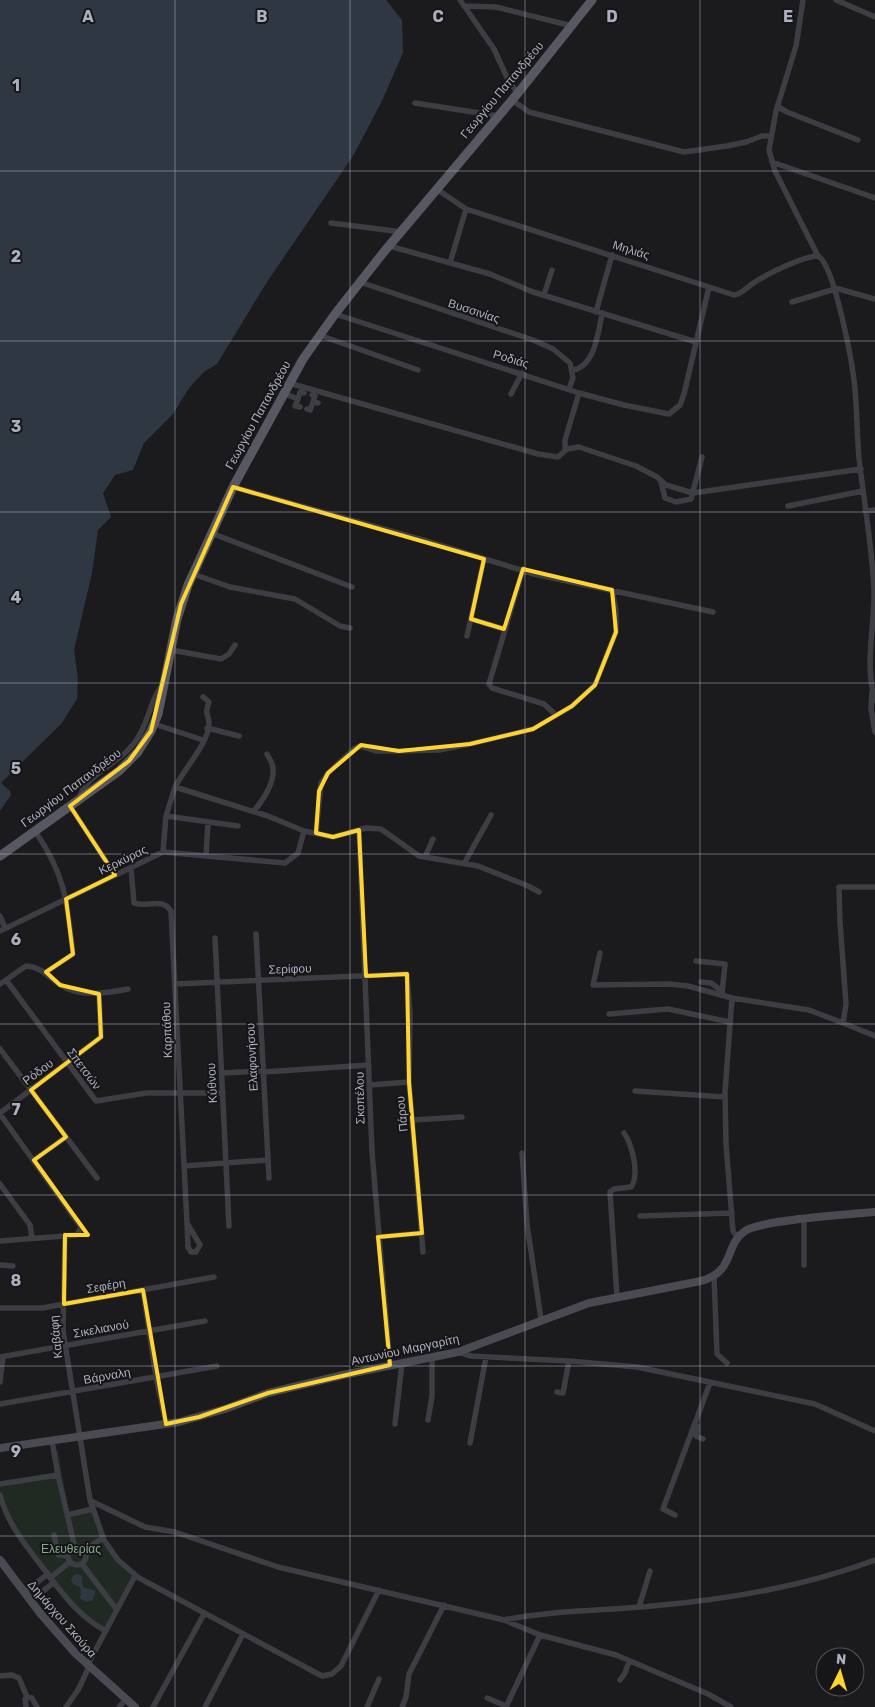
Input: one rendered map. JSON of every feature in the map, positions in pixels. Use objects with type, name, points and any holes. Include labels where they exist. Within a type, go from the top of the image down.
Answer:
[{"type":"main road","name":"Γεωργίου Παπανδρέου","points":[[0,856],[130,761],[141,748],[154,724],[165,682],[181,604],[192,574],[233,487],[289,383],[319,335],[360,282],[438,190],[592,0]]},
{"type":"street","points":[[460,0],[494,49],[515,96],[529,112],[684,152],[727,146],[762,136],[770,136]]},
{"type":"street","points":[[803,0],[796,46],[778,104],[770,136],[769,150],[772,162],[818,256],[822,258],[835,288],[855,388],[865,511],[873,544],[875,591],[871,709],[875,732]]},
{"type":"street","points":[[836,0],[875,18]]},
{"type":"street","points":[[464,6],[496,7],[572,26]]},
{"type":"street","points":[[415,103],[498,116]]},
{"type":"street","points":[[778,104],[780,108],[787,112],[858,140]]},
{"type":"street","points":[[772,162],[875,198]]},
{"type":"street","name":"Μηλιάς","points":[[438,190],[466,210],[709,287],[739,294],[758,280],[802,260],[818,256]]},
{"type":"street","points":[[450,262],[466,210]]},
{"type":"street","points":[[331,222],[402,232]]},
{"type":"street","points":[[389,246],[490,274],[544,296],[696,342],[709,287]]},
{"type":"street","points":[[570,389],[572,370],[581,369],[590,358],[612,255]]},
{"type":"street","points":[[544,296],[552,270]]},
{"type":"street","name":"Βυσσινίας","points":[[360,282],[533,340],[565,357],[572,370]]},
{"type":"street","points":[[792,302],[835,288],[875,299]]},
{"type":"street","name":"Ροδιάς","points":[[335,314],[579,392],[664,414],[674,412],[680,405],[696,342]]},
{"type":"street","points":[[319,335],[418,370]]},
{"type":"street","points":[[511,394],[522,373]]},
{"type":"street","points":[[289,383],[538,454],[558,457],[566,450],[579,447],[627,462],[650,472],[661,482],[693,494],[861,469]]},
{"type":"street","points":[[300,407],[295,406],[300,392],[304,393]]},
{"type":"street","points":[[566,450],[565,440],[579,392]]},
{"type":"street","points":[[283,394],[298,399]]},
{"type":"street","points":[[307,409],[310,410],[315,400]]},
{"type":"street","points":[[661,482],[665,498],[685,502],[691,500],[702,456]]},
{"type":"street","points":[[233,487],[523,569],[534,574],[713,612]]},
{"type":"street","points":[[788,506],[864,491]]},
{"type":"street","points":[[865,511],[875,510]]},
{"type":"street","points":[[211,533],[352,587]]},
{"type":"street","points":[[467,636],[484,559]]},
{"type":"street","points":[[523,569],[489,684],[492,688],[544,704],[556,715]]},
{"type":"street","points":[[192,574],[230,587],[295,599],[340,626],[350,628]]},
{"type":"street","points":[[316,832],[321,783],[328,773],[355,748],[360,746],[377,751],[439,750],[533,729],[572,706],[595,685],[616,632],[616,610],[612,590]]},
{"type":"street","points":[[471,619],[504,629]]},
{"type":"street","points":[[171,650],[221,659],[229,654],[235,645]]},
{"type":"street","points":[[78,800],[86,784],[132,747],[145,728],[156,692],[165,682]]},
{"type":"street","points":[[872,690],[875,700]]},
{"type":"street","points":[[163,852],[166,816],[175,787],[203,740],[209,724],[205,714],[209,702],[203,697]]},
{"type":"street","points":[[154,724],[203,740]]},
{"type":"street","points":[[207,728],[239,736]]},
{"type":"street","points":[[254,811],[266,795],[273,773],[273,765],[266,754]]},
{"type":"street","points":[[175,787],[254,811],[304,831],[333,837],[359,830],[381,829],[425,857],[465,862],[520,882],[539,892]]},
{"type":"street","points":[[70,806],[115,875]]},
{"type":"street","points":[[465,862],[491,815]]},
{"type":"street","points":[[166,816],[238,826]]},
{"type":"street","points":[[206,856],[208,822]]},
{"type":"street","name":"Σκοπέλου","points":[[359,830],[370,1065],[372,1152],[390,1365]]},
{"type":"street","points":[[35,831],[52,855],[66,899],[73,954],[46,972]]},
{"type":"street","name":"Κερκύρας","points":[[3,930],[163,852],[285,863],[294,858],[299,852],[304,831]]},
{"type":"street","points":[[425,857],[434,839]]},
{"type":"street","name":"Καρπάθου","points":[[131,868],[134,903],[138,905],[158,903],[166,906],[171,911],[187,1224]]},
{"type":"street","points":[[843,1023],[846,1004],[839,887],[875,887]]},
{"type":"street","points":[[0,916],[3,930]]},
{"type":"street","name":"Ελαφονήσου","points":[[256,934],[269,1178]]},
{"type":"street","name":"Κύθνου","points":[[215,938],[229,1226]]},
{"type":"street","points":[[600,953],[593,985],[669,984],[722,993]]},
{"type":"street","points":[[696,961],[725,964],[722,993]]},
{"type":"street","points":[[0,984],[26,966],[46,972],[60,985],[98,994],[128,989]]},
{"type":"street","name":"Σερίφου","points":[[175,984],[407,974]]},
{"type":"street","name":"Πάρου","points":[[407,974],[410,1014],[409,1082],[423,1252]]},
{"type":"street","name":"Σπετσών","points":[[6,980],[97,1102],[146,1093],[180,1094]]},
{"type":"street","points":[[701,982],[711,983],[722,993],[732,998],[794,1006],[875,1036]]},
{"type":"street","name":"Ρόδου","points":[[0,1114],[101,1037],[98,994]]},
{"type":"street","points":[[732,998],[725,1097],[733,1231],[738,1238]]},
{"type":"street","points":[[609,1014],[668,1009],[730,1022]]},
{"type":"street","points":[[0,1049],[97,1178]]},
{"type":"street","points":[[222,1073],[370,1065]]},
{"type":"street","points":[[370,1085],[409,1082]]},
{"type":"street","points":[[635,1091],[725,1097]]},
{"type":"street","points":[[180,1094],[223,1093]]},
{"type":"street","points":[[0,1114],[81,1227],[77,1235],[0,1241]]},
{"type":"street","points":[[412,1120],[462,1116]]},
{"type":"street","points":[[617,1296],[610,1192],[614,1189],[631,1187],[634,1182],[634,1152],[624,1133]]},
{"type":"street","points":[[34,1160],[66,1137]]},
{"type":"street","points":[[522,1153],[527,1224],[541,1319]]},
{"type":"street","points":[[184,1166],[268,1160]]},
{"type":"street","points":[[0,1184],[30,1225],[32,1238]]},
{"type":"street","points":[[727,1363],[717,1354],[714,1276],[724,1267],[738,1238],[743,1232],[752,1228],[804,1219],[875,1212]]},
{"type":"street","points":[[640,1216],[732,1213]]},
{"type":"street","points":[[804,1219],[804,1264]]},
{"type":"street","points":[[378,1236],[422,1233]]},
{"type":"street","name":"Καβάφη","points":[[65,1235],[63,1331],[82,1437],[91,1502],[103,1538],[116,1558],[136,1576],[316,1674],[331,1675],[341,1666],[379,1590]]},
{"type":"street","points":[[0,1265],[13,1266]]},
{"type":"street","name":"Αντωνίου Μαργαρίτη","points":[[0,1448],[166,1424],[199,1417],[268,1393],[390,1365],[458,1352],[541,1319],[589,1303],[701,1281],[714,1276]]},
{"type":"street","name":"Σεφέρη","points":[[0,1308],[38,1308],[214,1277]]},
{"type":"street","points":[[143,1290],[148,1331],[166,1424]]},
{"type":"street","name":"Σικελιανού","points":[[1,1357],[205,1322]]},
{"type":"street","points":[[458,1352],[486,1357],[638,1367],[815,1404],[875,1431]]},
{"type":"street","points":[[0,1382],[1,1357]]},
{"type":"street","points":[[470,1443],[486,1357]]},
{"type":"street","points":[[428,1420],[432,1396],[432,1358]]},
{"type":"street","points":[[557,1392],[563,1393],[569,1361]]},
{"type":"street","points":[[395,1424],[402,1363]]},
{"type":"street","name":"Βάρναλη","points":[[0,1404],[217,1366]]},
{"type":"street","points":[[703,1439],[696,1436],[695,1430],[712,1383]]},
{"type":"street","points":[[675,1515],[663,1509],[712,1383]]},
{"type":"street","points":[[52,1441],[60,1493],[76,1548]]},
{"type":"street","points":[[0,1484],[58,1475]]},
{"type":"street","points":[[0,1495],[12,1526],[50,1579],[78,1612],[92,1624],[106,1631]]},
{"type":"street","points":[[91,1502],[145,1527],[175,1532],[278,1567],[504,1620],[540,1635],[616,1655],[714,1697],[731,1707]]},
{"type":"street","points":[[67,1515],[93,1509]]},
{"type":"street","points":[[54,1535],[58,1555],[69,1559],[76,1565],[82,1564],[86,1558],[84,1550]]},
{"type":"street","points":[[31,1601],[69,1559],[70,1551],[76,1548],[84,1550],[103,1538]]},
{"type":"street","name":"Δημάρχου Σκούρα","points":[[0,1560],[31,1601],[88,1666],[135,1707]]},
{"type":"street","points":[[504,1620],[529,1615],[639,1607],[757,1594],[824,1577],[875,1560]]},
{"type":"street","points":[[82,1564],[117,1610]]},
{"type":"street","points":[[639,1607],[650,1571]]},
{"type":"street","points":[[66,1707],[78,1690],[88,1666],[136,1576]]},
{"type":"street","points":[[24,1592],[50,1579]]},
{"type":"street","points":[[402,1707],[406,1697],[409,1674],[444,1605]]},
{"type":"street","points":[[153,1707],[204,1614]]},
{"type":"street","points":[[205,1707],[243,1634]]},
{"type":"street","points":[[487,1698],[506,1707],[540,1635]]},
{"type":"street","points":[[620,1680],[630,1661]]},
{"type":"street","points":[[0,1676],[12,1675],[18,1677],[27,1696],[32,1698],[37,1707]]},
{"type":"street","points":[[367,1707],[379,1679]]},
{"type":"street","points":[[26,1707],[25,1700],[27,1696]]},
{"type":"street","points":[[119,1707],[126,1699]]},
{"type":"highlighted area","points":[[233,487],[484,559],[471,619],[504,629],[523,569],[612,590],[616,632],[595,685],[572,706],[533,729],[470,744],[399,751],[361,745],[328,773],[319,791],[316,833],[333,837],[359,830],[366,976],[407,974],[409,1082],[422,1233],[378,1237],[390,1365],[268,1393],[199,1417],[166,1424],[143,1290],[64,1304],[65,1235],[88,1235],[34,1160],[66,1137],[31,1090],[101,1037],[99,994],[60,985],[46,972],[73,954],[66,899],[115,875],[70,806],[129,761],[151,731],[181,604]]},
{"type":"green space","name":"Ελευθερίας","points":[[54,1450],[58,1450],[69,1512],[92,1507],[104,1540],[135,1576],[106,1631],[78,1612],[12,1526],[0,1495],[0,1484],[58,1475]]},
{"type":"shaded area","points":[[0,0],[386,0],[402,20],[403,53],[381,103],[353,156],[267,282],[217,364],[204,372],[189,388],[173,414],[144,443],[133,470],[115,475],[103,493],[111,517],[98,530],[92,573],[74,650],[78,678],[77,699],[62,723],[1,783],[10,791],[11,795],[0,811]]},
{"type":"shaded area","points":[[74,1575],[82,1576],[83,1587],[96,1591],[93,1600],[86,1602],[79,1598],[81,1595],[80,1587],[73,1584],[71,1580]]}]
